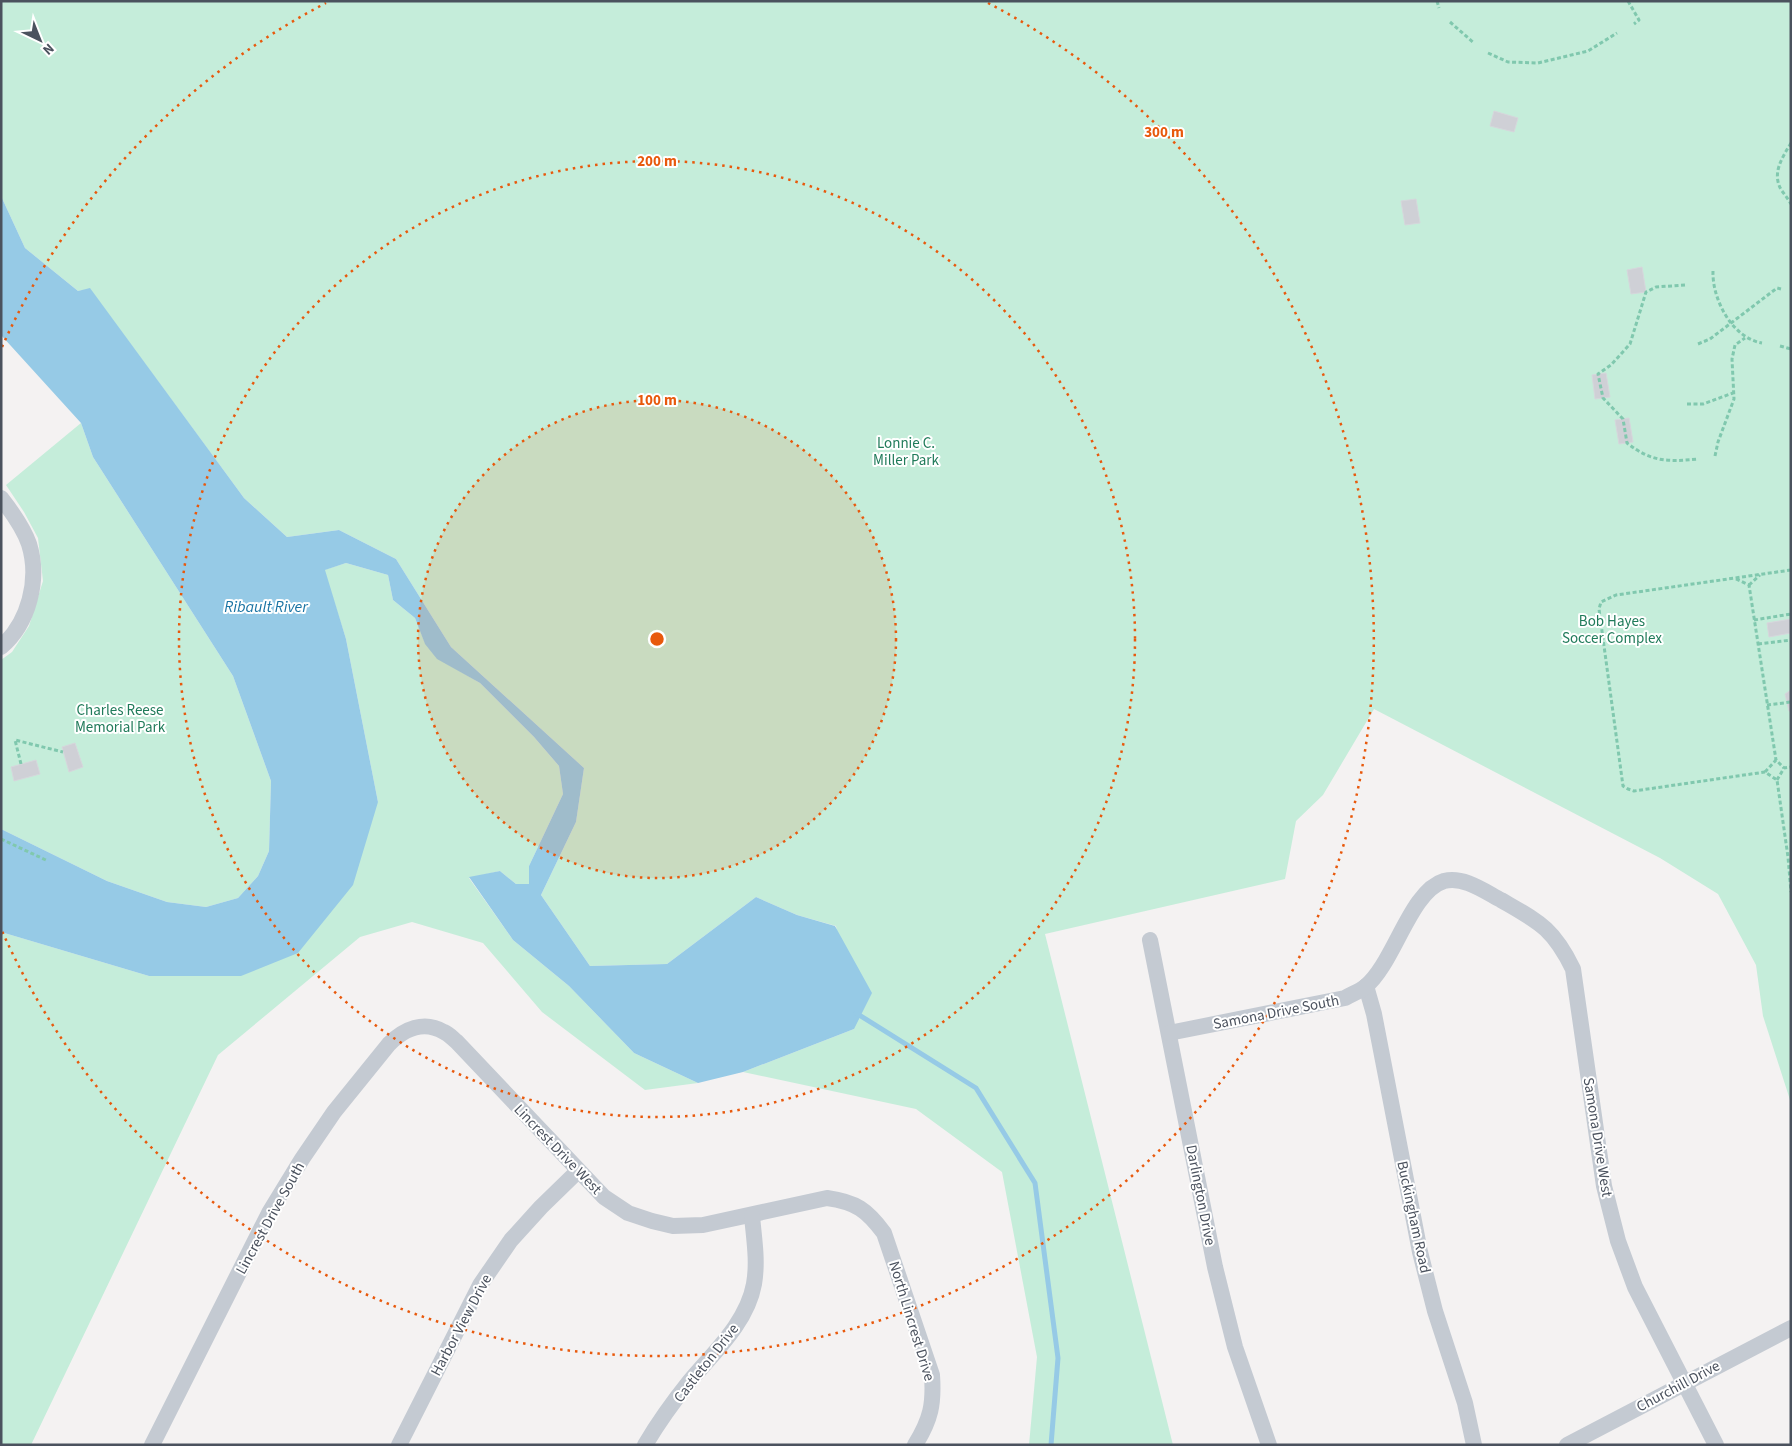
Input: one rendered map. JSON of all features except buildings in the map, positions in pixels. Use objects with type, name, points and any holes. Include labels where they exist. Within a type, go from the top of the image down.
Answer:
[{"type":"street","points":[[1,498],[22,528],[32,560],[29,601],[20,623],[8,642],[1,647]]},
{"type":"street","name":"Samona Drive South","points":[[1170,1033],[1345,998],[1366,986],[1386,961],[1418,902],[1432,888],[1445,881]]},
{"type":"street","name":"Samona Drive West","points":[[1445,881],[1461,882],[1476,886],[1538,922],[1553,935],[1564,949],[1574,969],[1604,1186],[1618,1241],[1635,1286],[1686,1382],[1716,1445]]},
{"type":"street","name":"Darlington Drive","points":[[1150,940],[1215,1267],[1235,1347],[1269,1445]]},
{"type":"street","name":"Buckingham Road","points":[[1366,986],[1374,1014],[1420,1252],[1435,1311],[1465,1403],[1474,1445]]},
{"type":"street","name":"Lincrest Drive West","points":[[427,1027],[444,1031],[457,1042],[604,1197],[628,1212],[652,1222],[673,1226],[703,1225],[752,1216],[827,1198],[844,1200],[857,1206]]},
{"type":"street","name":"Lincrest Drive South","points":[[152,1445],[270,1213],[302,1159],[334,1112],[398,1034],[411,1028],[427,1027]]},
{"type":"street","name":"Harbor View Drive","points":[[399,1445],[480,1285],[511,1240],[540,1207],[578,1171]]},
{"type":"street","name":"North Lincrest Drive","points":[[857,1206],[872,1217],[884,1233],[932,1375],[933,1399],[929,1417],[915,1445]]},
{"type":"street","name":"Castleton Drive","points":[[645,1445],[687,1385],[734,1328],[746,1307],[754,1285],[756,1252],[752,1216]]},
{"type":"street","name":"Churchill Drive","points":[[1566,1445],[1791,1328]]},
{"type":"path","points":[[1437,1],[1439,8]]},
{"type":"path","points":[[1628,1],[1639,20],[1634,24]]},
{"type":"path","points":[[1450,22],[1474,43]]},
{"type":"path","points":[[1488,53],[1508,62],[1538,63],[1588,51],[1617,33]]},
{"type":"path","points":[[1791,143],[1779,164],[1776,175],[1778,184],[1791,204]]},
{"type":"path","points":[[1713,271],[1713,286],[1722,312],[1745,338],[1762,343]]},
{"type":"path","points":[[1685,284],[1656,287],[1646,292],[1630,344],[1611,366],[1598,374],[1603,398],[1622,419],[1627,443],[1639,453],[1658,460],[1675,462],[1698,459]]},
{"type":"path","points":[[1698,344],[1710,339],[1777,288],[1781,289]]},
{"type":"path","points":[[1715,456],[1718,442],[1734,400],[1732,359],[1735,345],[1745,338]]},
{"type":"path","points":[[1780,346],[1791,349]]},
{"type":"path","points":[[1687,404],[1703,404],[1733,393]]},
{"type":"path","points":[[1776,760],[1764,772],[1634,791],[1623,786],[1599,609],[1601,602],[1616,594],[1791,570]]},
{"type":"path","points":[[1749,585],[1760,574]]},
{"type":"path","points":[[1734,578],[1749,585]]},
{"type":"path","points":[[1749,585],[1776,760],[1784,768]]},
{"type":"path","points":[[1754,620],[1791,614]]},
{"type":"path","points":[[1758,644],[1791,640]]},
{"type":"path","points":[[1767,705],[1791,702]]},
{"type":"path","points":[[21,764],[15,740],[63,752]]},
{"type":"path","points":[[1784,768],[1791,767]]},
{"type":"path","points":[[1784,768],[1777,780],[1791,892]]},
{"type":"path","points":[[1764,772],[1777,780]]},
{"type":"path","points":[[1,839],[48,860]]},
{"type":"green space","name":"Lonnie C. Miller Park","points":[[1,1],[1791,1],[1791,1103],[1763,1016],[1756,965],[1718,894],[1660,858],[1374,709],[1323,795],[1296,821],[1285,879],[1045,934],[1173,1445],[1029,1445],[1037,1357],[1002,1172],[916,1109],[743,1072],[854,1029],[836,926],[797,915],[756,897],[667,964],[590,966],[541,895],[576,822],[584,768],[451,647],[396,559],[339,530],[287,537],[244,498],[90,289],[78,291],[25,248],[1,196]]},
{"type":"green space","name":"Charles Reese Memorial Park","points":[[81,423],[93,457],[233,676],[271,781],[269,851],[258,876],[238,898],[206,907],[167,902],[107,881],[1,829],[1,660],[12,652],[29,626],[43,581],[38,538],[6,485]]},
{"type":"green space","points":[[346,563],[388,575],[393,600],[415,618],[425,643],[437,658],[480,683],[534,737],[559,766],[563,794],[529,866],[529,885],[516,884],[500,871],[469,878],[513,940],[569,986],[634,1053],[698,1083],[645,1090],[542,1012],[483,943],[412,922],[360,937],[218,1055],[31,1445],[1,1445],[1,932],[149,976],[378,802],[346,639],[324,570]]},
{"type":"water","name":"Ribault River","points":[[1,196],[25,248],[78,291],[90,288],[244,498],[287,537],[339,530],[396,559],[451,647],[584,768],[576,822],[541,895],[590,966],[667,964],[756,897],[797,915],[835,926],[872,993],[854,1029],[743,1072],[698,1083],[634,1053],[569,986],[513,940],[469,877],[500,871],[516,884],[529,884],[529,866],[563,794],[559,766],[534,737],[480,683],[437,659],[425,644],[415,618],[393,600],[388,575],[346,563],[325,570],[346,639],[378,802],[353,885],[298,953],[241,976],[149,976],[1,932],[1,829],[107,881],[167,902],[206,907],[238,898],[258,876],[269,851],[271,781],[233,676],[93,457],[81,423],[1,335]]},
{"type":"waterway","points":[[856,1013],[976,1088],[1035,1183],[1058,1358],[1051,1445]]},
{"type":"park label","name":"Bob Hayes Soccer Complex","points":[[1612,630]]}]
